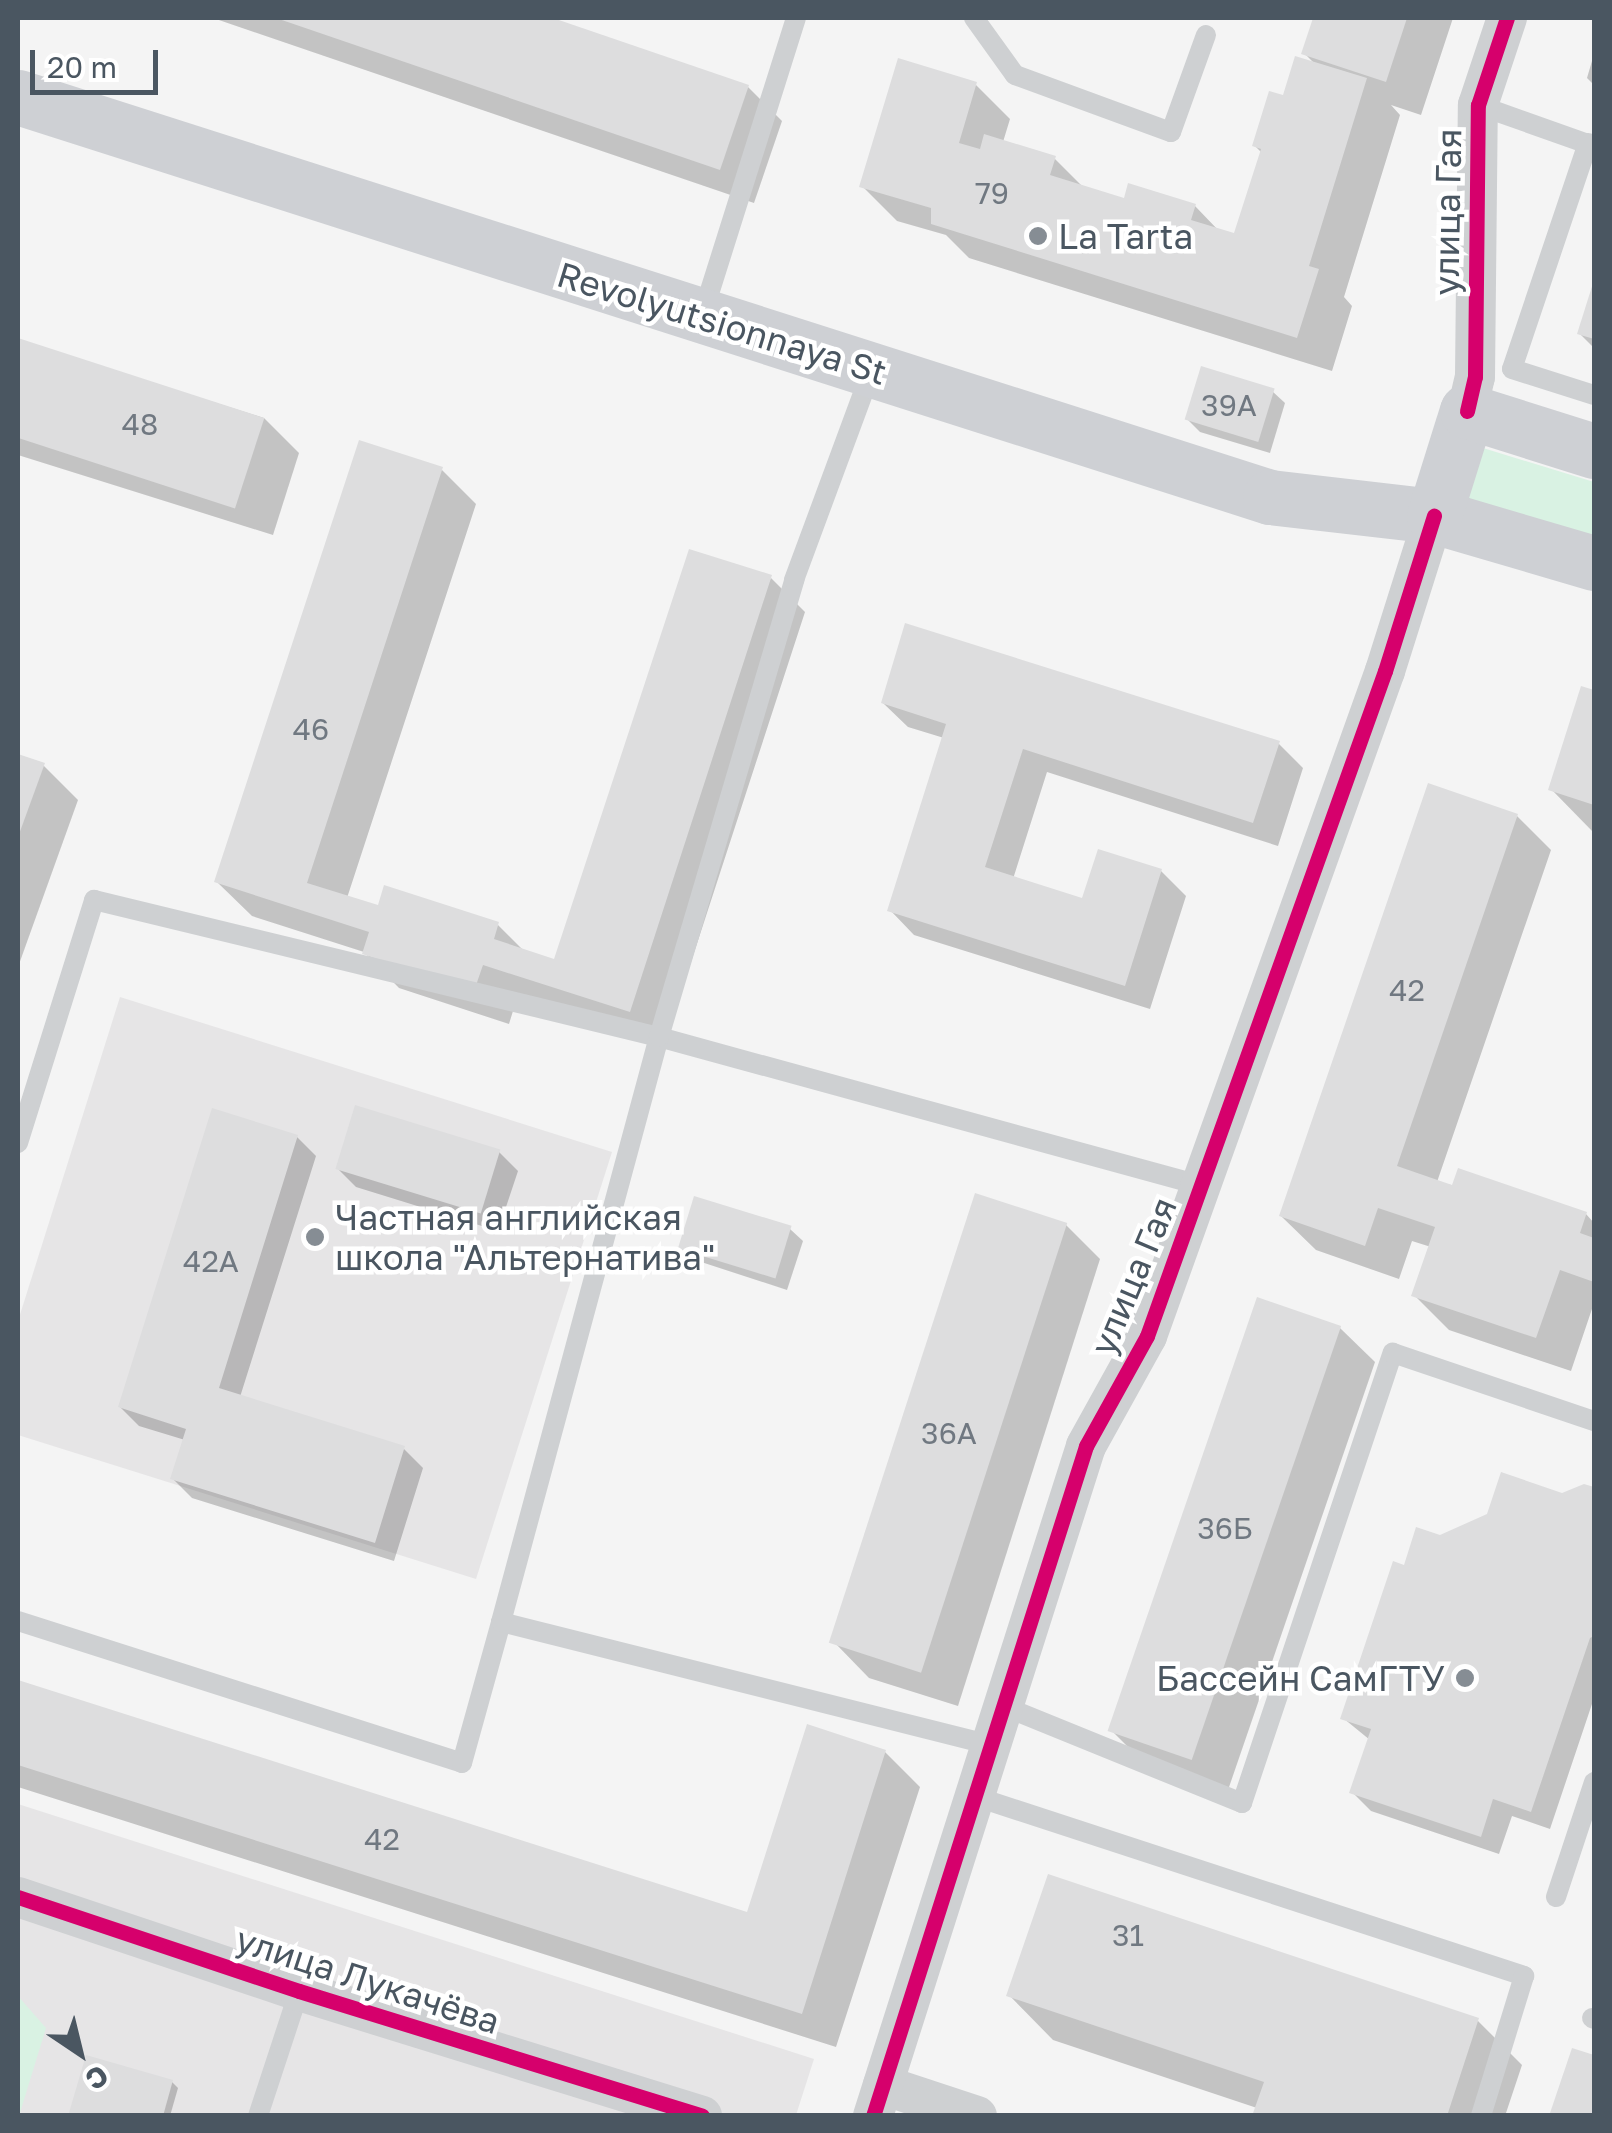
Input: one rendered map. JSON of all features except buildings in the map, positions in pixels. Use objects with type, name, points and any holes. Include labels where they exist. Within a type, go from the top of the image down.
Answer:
[{"type":"main road","name":"Revolyutsionnaya St","points":[[18,97],[1270,498],[1434,516],[1594,564]]},
{"type":"main road","points":[[1434,516],[1467,411],[1594,451]]},
{"type":"street","name":"улица Гая","points":[[1467,411],[1476,377],[1478,105],[1507,18]]},
{"type":"street","name":"улица Гая","points":[[878,2100],[1086,1446],[1147,1336],[1385,671],[1434,516]]},
{"type":"street","name":"улица Лукачёва","points":[[18,1897],[298,1991],[702,2116]]},
{"type":"street","points":[[878,2100],[977,2116]]},
{"type":"lane","points":[[702,318],[796,18]]},
{"type":"lane","points":[[974,18],[1014,74],[1171,132],[1206,36]]},
{"type":"lane","points":[[1478,105],[1591,144],[1512,369],[1594,395]]},
{"type":"lane","points":[[18,1621],[462,1762],[658,1037],[794,580],[872,370]]},
{"type":"lane","points":[[18,1143],[94,900],[658,1037],[1203,1186]]},
{"type":"lane","points":[[1004,1706],[1242,1803],[1393,1353],[1594,1421]]},
{"type":"lane","points":[[501,1622],[991,1745]]},
{"type":"lane","points":[[1556,1898],[1594,1782]]},
{"type":"lane","points":[[974,1796],[1524,1976],[1481,2116]]},
{"type":"lane","points":[[258,2116],[298,1991]]},
{"type":"shaded area","name":"Частная английская школа \"Альтернатива\"","points":[[120,997],[612,1152],[476,1579],[18,1435],[18,1321]]},
{"type":"shaded area","points":[[18,1804],[814,2059],[796,2115],[18,2115]]},
{"type":"green space","points":[[1483,448],[1594,482],[1594,541],[1465,502]]},
{"type":"green space","points":[[18,1996],[46,2028],[19,2116],[18,2115]]},
{"type":"cycle path","points":[[1467,411],[1475,377],[1478,105],[1507,18]]},
{"type":"cycle path","points":[[873,2116],[1086,1446],[1147,1336],[1385,671],[1434,516]]},
{"type":"cycle path","points":[[18,1897],[299,1991],[702,2116]]},
{"type":"place","name":"La Tarta","points":[[1038,236]]},
{"type":"place","name":"Частная английская школа \"Альтернатива\"","points":[[315,1237]]},
{"type":"place","name":"Бассейн СамГТУ","points":[[1465,1678]]}]
